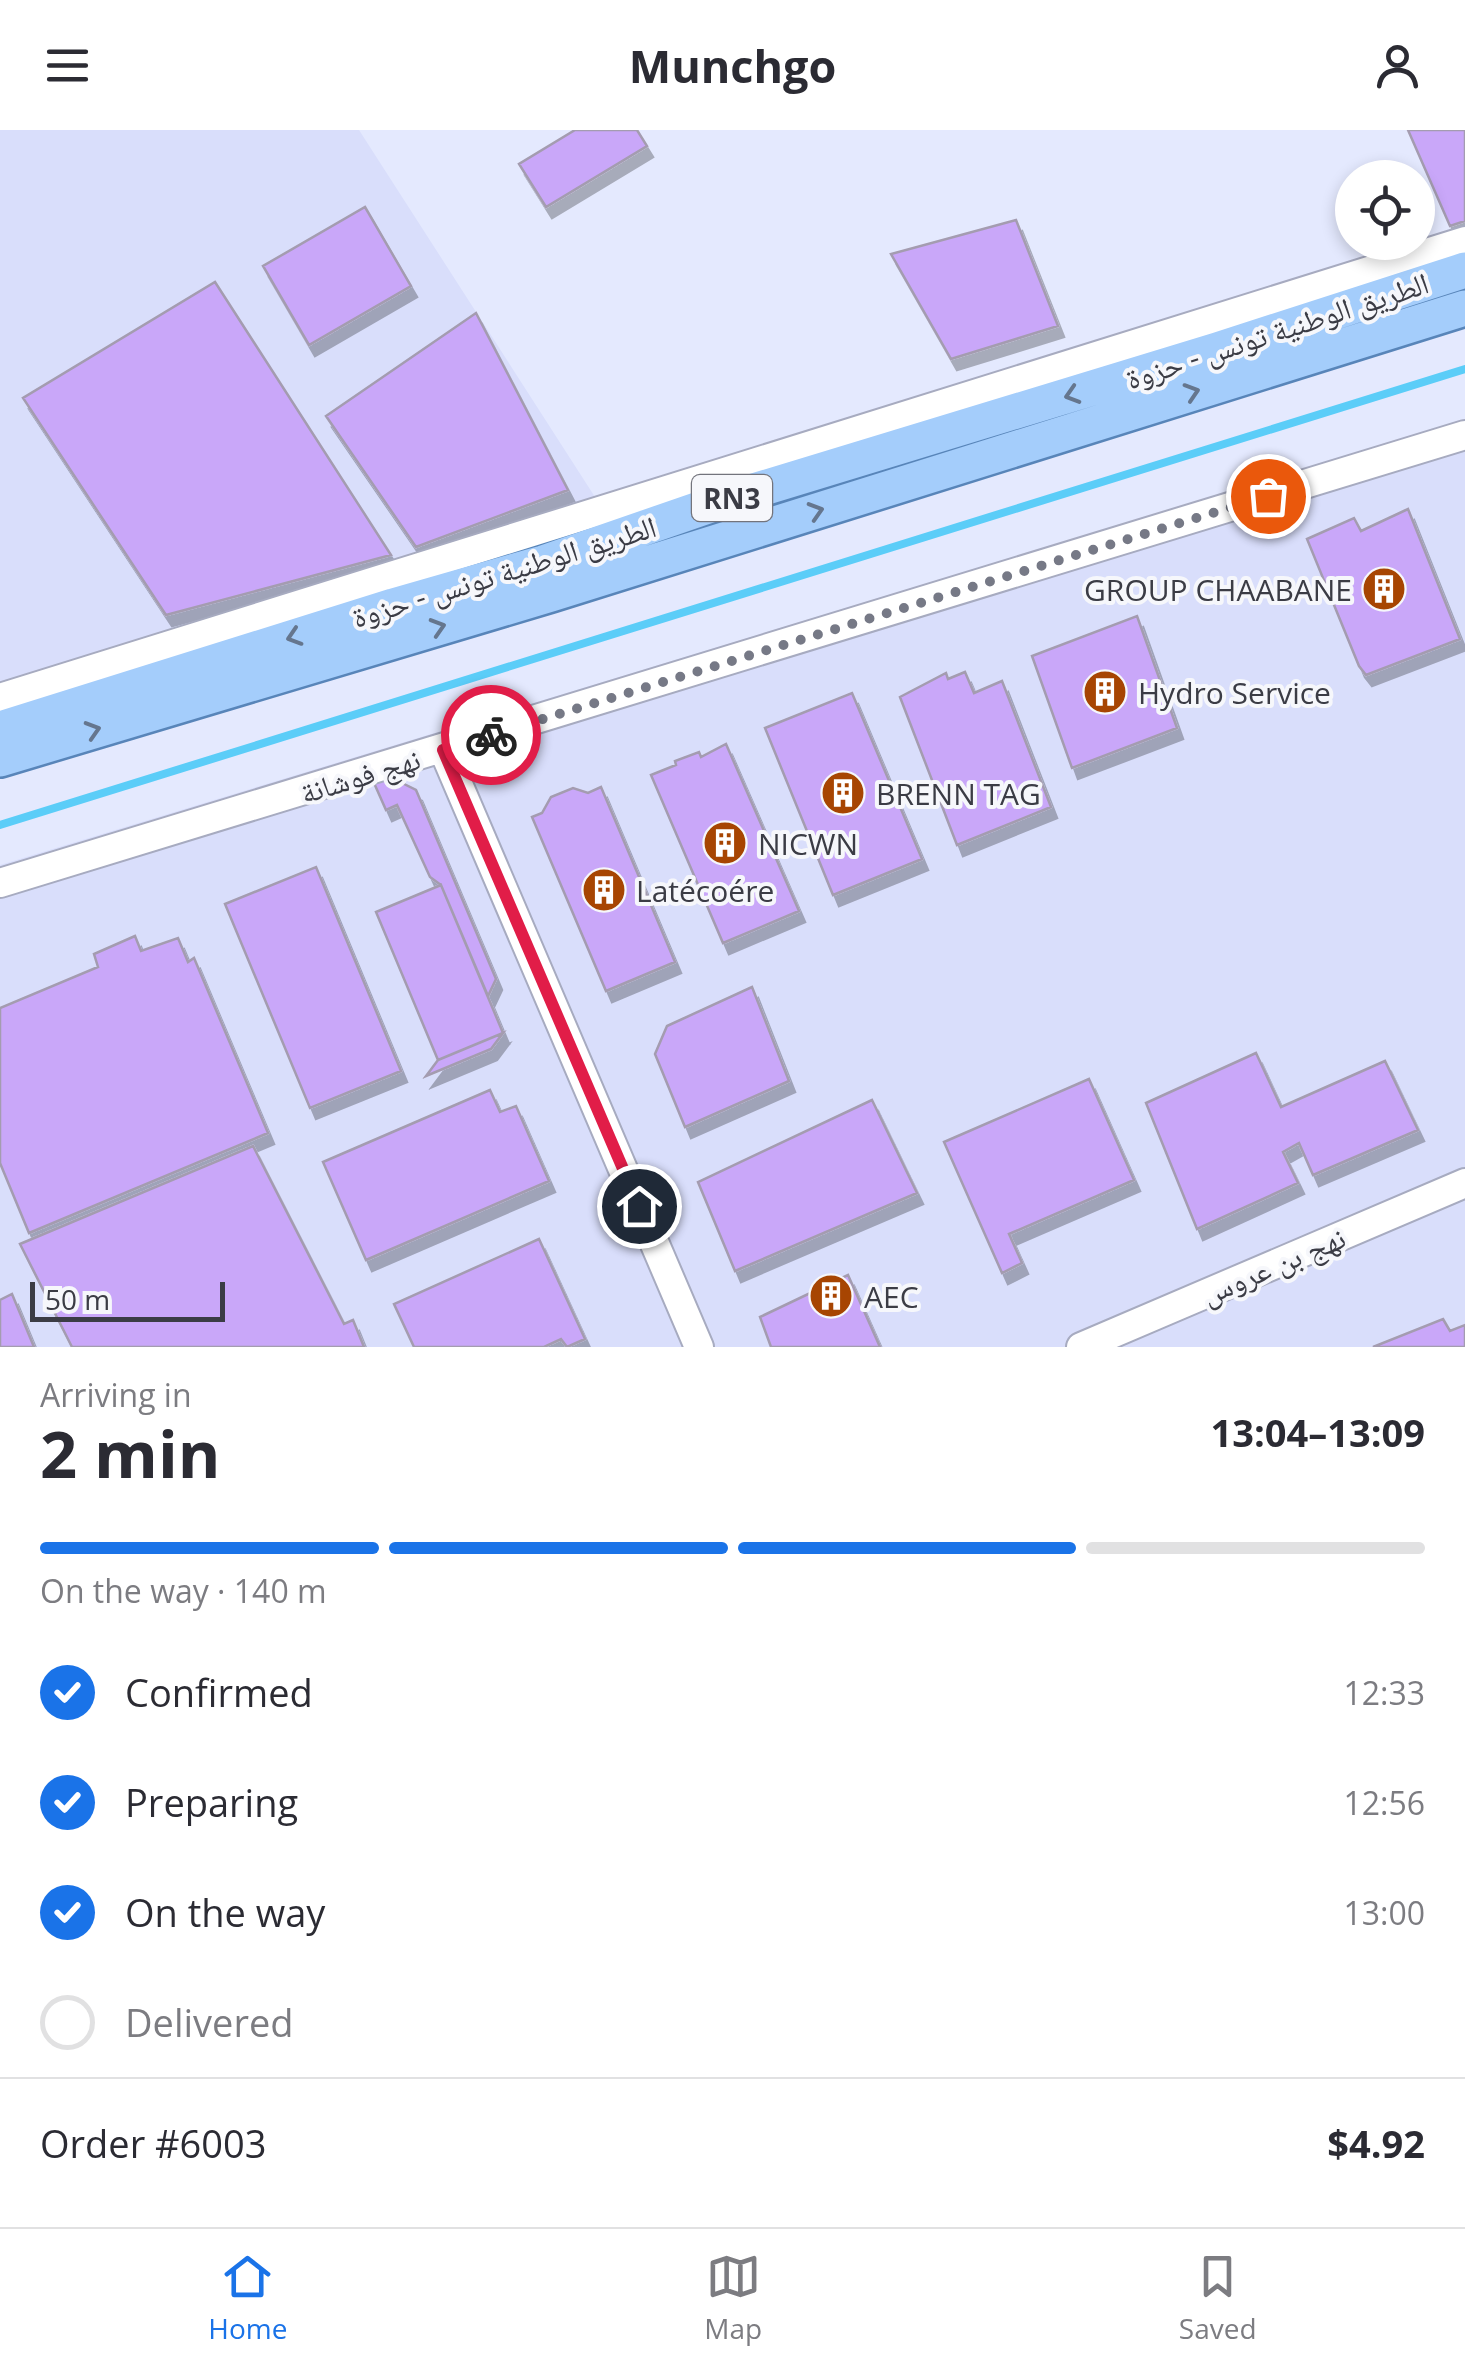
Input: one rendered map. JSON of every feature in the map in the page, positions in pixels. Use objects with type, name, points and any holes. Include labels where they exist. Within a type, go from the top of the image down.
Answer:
[{"type":"main road","name":"الطريق الوطنية تونس - حزوة","points":[[0,730],[1465,270]]},
{"type":"main road","name":"الطريق الوطنية تونس - حزوة","points":[[0,759],[551,594],[1465,308]]},
{"type":"street","points":[[0,698],[1465,241]]},
{"type":"street","name":"نهج فوشانة","points":[[0,883],[1465,436]]},
{"type":"street","points":[[443,750],[699,1347]]},
{"type":"street","name":"نهج بن عروس","points":[[1080,1347],[1465,1182]]},
{"type":"shaded area","points":[[0,130],[359,130],[604,511],[0,689]]},
{"type":"shaded area","points":[[1465,420],[1465,1347],[0,1347],[0,865]]},
{"type":"building","points":[[575,130],[637,130],[647,146],[546,207],[519,164]]},
{"type":"building","points":[[1408,130],[1465,130],[1465,221],[1450,226],[1435,192],[1435,160],[1421,160]]},
{"type":"building","points":[[365,207],[411,286],[309,345],[263,266]]},
{"type":"building","points":[[1016,220],[1058,326],[951,359],[891,254]]},
{"type":"building","points":[[215,282],[391,555],[166,615],[23,398]]},
{"type":"building","points":[[476,313],[568,490],[416,547],[326,416]]},
{"type":"building","name":"GROUP CHAABANE","points":[[1408,509],[1460,639],[1366,675],[1307,539],[1354,518],[1361,531]]},
{"type":"building","name":"Hydro Service","points":[[1137,616],[1177,728],[1072,768],[1032,656]]},
{"type":"building","points":[[965,672],[974,693],[1002,681],[1051,807],[957,845],[900,697],[946,673],[948,679]]},
{"type":"building","name":"BRENN TAG","points":[[852,693],[922,859],[833,895],[765,728]]},
{"type":"building","name":"NICWN","points":[[726,744],[799,911],[723,943],[651,775],[676,765],[675,761],[699,752],[701,757]]},
{"type":"building","points":[[390,777],[416,790],[496,979],[488,996],[441,885],[430,877],[397,805],[386,810],[374,783]]},
{"type":"building","name":"Latécoére","points":[[601,787],[675,962],[606,991],[532,817],[542,813],[551,797],[573,788],[588,793]]},
{"type":"building","points":[[316,867],[401,1071],[310,1108],[225,904]]},
{"type":"building","points":[[441,885],[503,1033],[438,1060],[376,912]]},
{"type":"building","points":[[135,936],[141,951],[178,938],[188,962],[194,958],[268,1133],[29,1233],[0,1163],[0,1008],[98,967],[94,954]]},
{"type":"building","points":[[752,987],[789,1081],[685,1127],[655,1054],[667,1026]]},
{"type":"building","points":[[503,1033],[491,1049],[426,1076],[438,1060]]},
{"type":"building","points":[[1256,1053],[1281,1107],[1385,1061],[1418,1130],[1313,1175],[1299,1143],[1283,1152],[1298,1183],[1197,1229],[1146,1103]]},
{"type":"building","points":[[1089,1079],[1134,1180],[1009,1234],[1022,1263],[1002,1273],[944,1142]]},
{"type":"building","points":[[490,1090],[500,1112],[516,1106],[549,1181],[366,1260],[323,1162]]},
{"type":"building","points":[[872,1100],[917,1193],[735,1271],[698,1182]]},
{"type":"building","points":[[253,1146],[344,1324],[353,1320],[364,1347],[72,1347],[20,1244]]},
{"type":"building","points":[[539,1239],[585,1339],[567,1347],[561,1339],[544,1347],[414,1347],[394,1304]]},
{"type":"building","name":"AEC","points":[[848,1275],[880,1347],[771,1347],[760,1317]]},
{"type":"building","points":[[12,1294],[34,1347],[0,1347],[0,1300]]},
{"type":"building","points":[[1443,1319],[1450,1331],[1465,1325],[1465,1347],[1373,1347]]},
{"type":"waterway","points":[[0,825],[1465,369]]},
{"type":"way so far","points":[[491,735],[1268,496]]},
{"type":"place","name":"GROUP CHAABANE","points":[[1384,589]]},
{"type":"place","name":"Hydro Service","points":[[1105,692]]},
{"type":"place","name":"BRENN TAG","points":[[843,793]]},
{"type":"place","name":"NICWN","points":[[725,843]]},
{"type":"place","name":"Latécoére","points":[[604,890]]},
{"type":"place","name":"AEC","points":[[831,1296]]},
{"type":"route","points":[[491,735],[443,750],[639,1206]]}]
